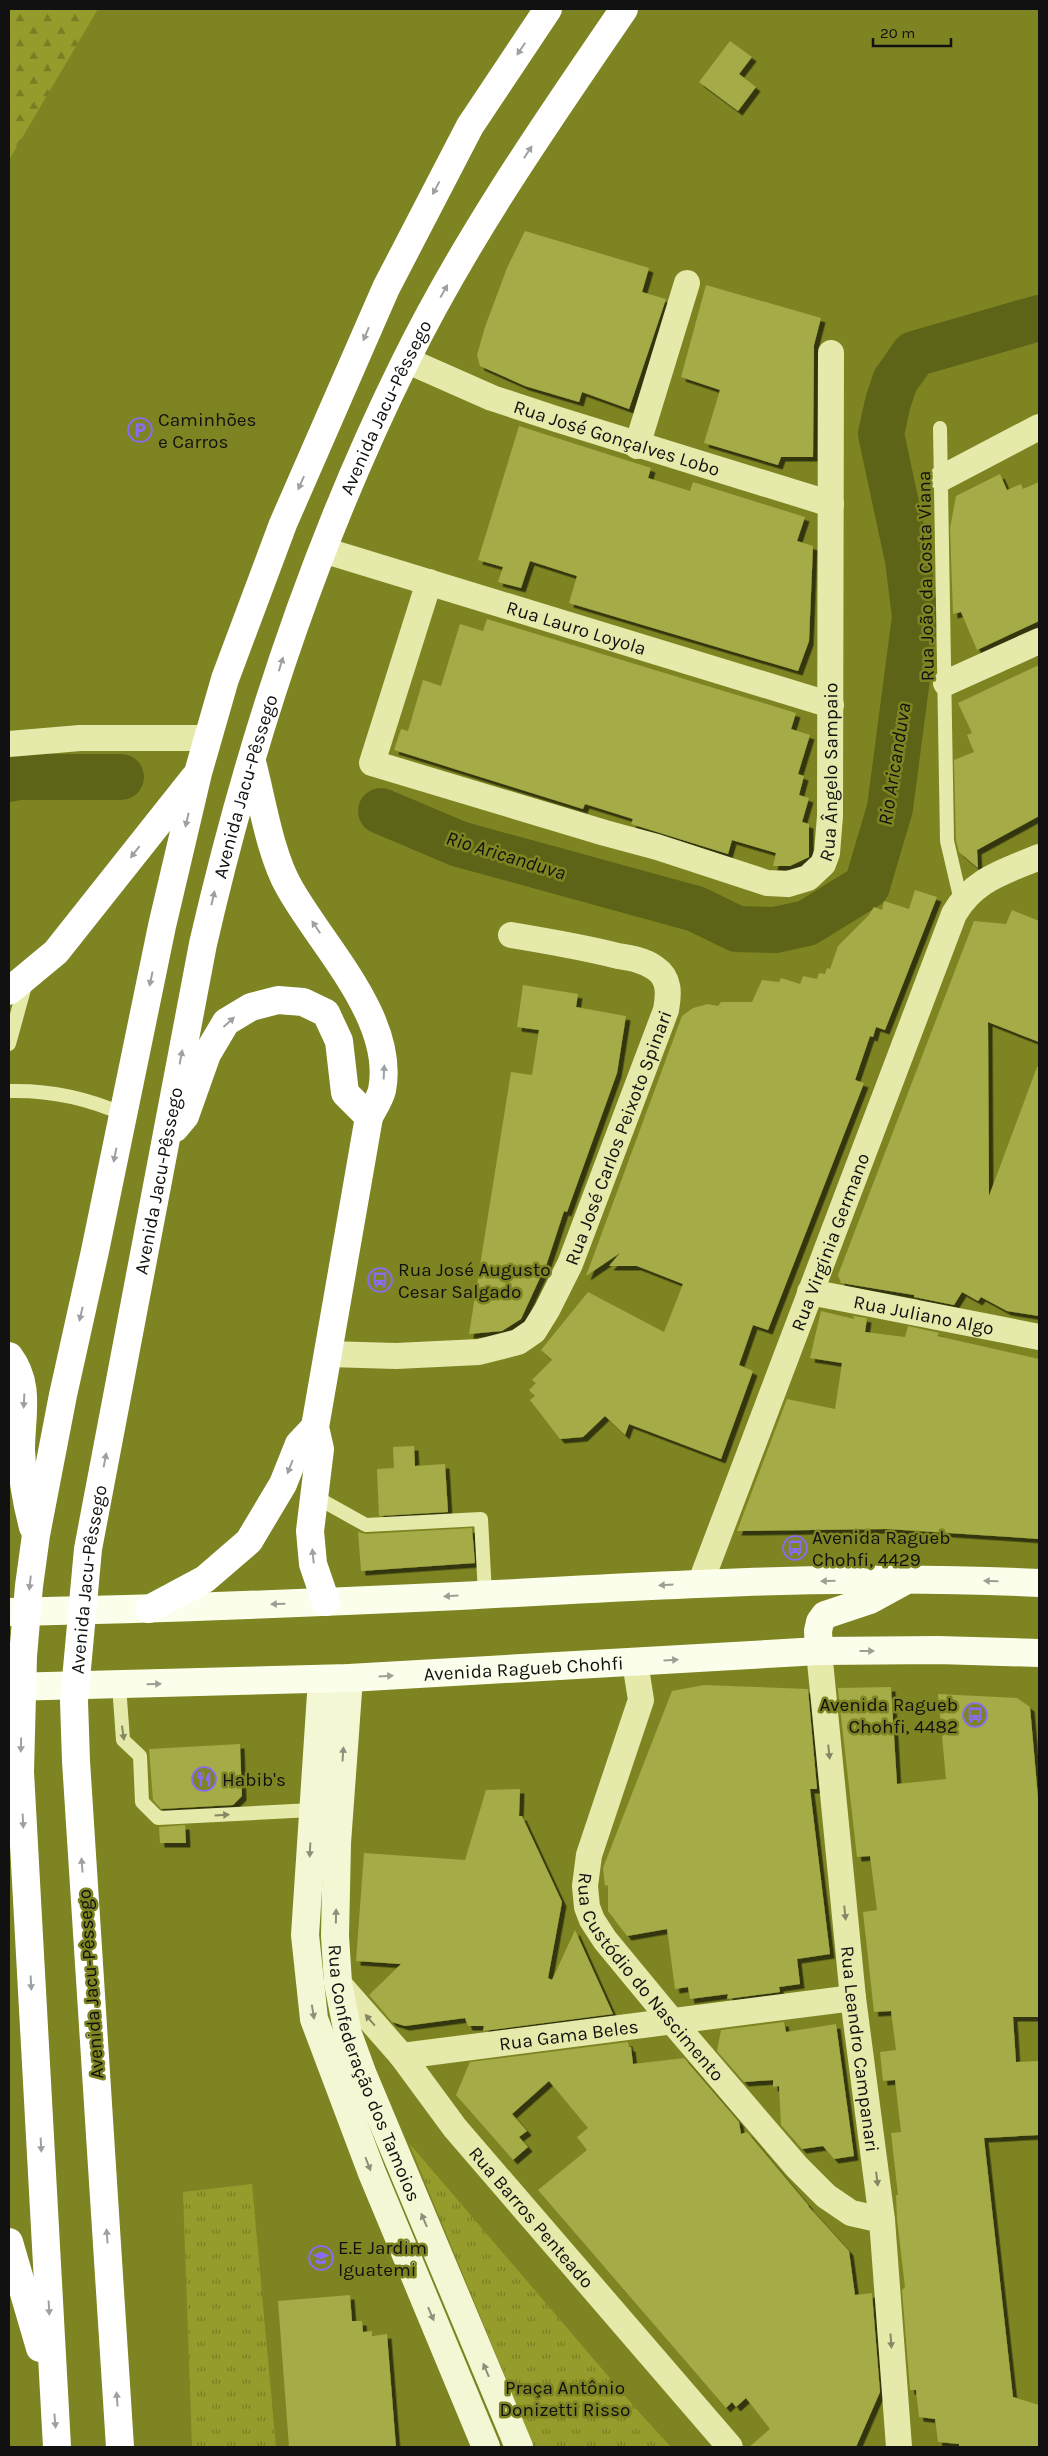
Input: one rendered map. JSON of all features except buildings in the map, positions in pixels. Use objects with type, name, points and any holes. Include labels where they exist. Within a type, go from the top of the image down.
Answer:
[{"type":"highway","points":[[57,2447],[14,1781],[23,1656],[36,1535],[162,926],[198,773],[225,679],[283,524],[386,288],[470,126],[548,9]]},
{"type":"highway","name":"Avenida Jacu-Pêssego","points":[[120,2447],[76,1761],[74,1701],[88,1549],[165,1140],[219,874],[283,655],[361,456],[406,360],[473,238],[624,9]]},
{"type":"highway","points":[[252,761],[272,843],[288,886],[340,963],[379,1034],[384,1065],[382,1092],[369,1117],[315,1427],[320,1449],[310,1531],[313,1564],[326,1602]]},
{"type":"highway","points":[[18,983],[56,952],[198,773]]},
{"type":"highway","points":[[165,1140],[186,1116],[208,1054],[226,1022],[251,1007],[278,1000],[303,1002],[326,1013],[339,1041],[345,1094],[369,1117]]},
{"type":"highway","points":[[9,1356],[14,1363],[24,1391],[22,1450],[25,1498],[36,1535]]},
{"type":"highway","points":[[149,1609],[205,1579],[249,1541],[283,1484],[299,1444],[315,1427]]},
{"type":"highway","points":[[9,2242],[53,2395]]},
{"type":"main road","points":[[818,1651],[818,1631],[820,1622],[825,1615],[870,1600],[906,1580]]},
{"type":"main road","points":[[9,1612],[326,1602],[700,1584],[906,1580],[1039,1583]]},
{"type":"main road","name":"Avenida Ragueb Chohfi","points":[[9,1687],[349,1678],[818,1651],[938,1650],[1039,1653]]},
{"type":"main road","name":"Rua Confederação dos Tamoios","points":[[349,1678],[337,1842],[335,1936],[338,1984],[348,2034],[363,2076],[519,2447]]},
{"type":"main road","name":"Rua Confederação dos Tamoios","points":[[322,1679],[305,1934],[314,2019],[372,2172],[486,2447]]},
{"type":"street","points":[[637,446],[687,283]]},
{"type":"street","name":"Rua Ângelo Sampaio","points":[[429,582],[372,763],[596,830],[657,846],[768,883],[788,884],[808,878],[823,864],[827,853],[830,816],[832,353]]},
{"type":"street","name":"Rua José Gonçalves Lobo","points":[[406,360],[492,398],[637,446],[831,504]]},
{"type":"street","points":[[942,478],[1039,428]]},
{"type":"street","name":"Rua Lauro Loyola","points":[[323,550],[831,705]]},
{"type":"street","points":[[946,683],[1039,641]]},
{"type":"street","points":[[9,744],[80,738],[208,738]]},
{"type":"street","points":[[961,901],[970,891],[990,878],[1039,857]]},
{"type":"street","name":"Rua Virginia Germano","points":[[700,1584],[954,914],[961,901]]},
{"type":"street","name":"Rua José Carlos Peixoto Spinari","points":[[328,1354],[396,1356],[479,1352],[518,1342],[534,1331],[547,1310],[570,1264],[666,1010],[669,991],[667,983],[656,968],[641,961],[511,935]]},
{"type":"street","name":"Rua Juliano Algo","points":[[810,1292],[1039,1337]]},
{"type":"street","name":"Rua Leandro Campanari","points":[[818,1651],[853,1998],[882,2220],[899,2447]]},
{"type":"street","name":"Rua Custódio do Nascimento","points":[[635,1662],[641,1700],[589,1855],[585,1886],[586,1900],[592,1920],[605,1940],[671,2020],[796,2167],[826,2196],[852,2213],[882,2220]]},
{"type":"street","name":"Rua Barros Penteado","points":[[338,1984],[402,2056],[455,2128],[730,2447]]},
{"type":"street","name":"Rua Gama Beles","points":[[402,2056],[853,1998]]},
{"type":"lane","name":"Rua João da Costa Viana","points":[[940,428],[946,683],[947,841],[961,901]]},
{"type":"lane","points":[[9,1044],[18,983]]},
{"type":"lane","points":[[9,1091],[56,1094],[92,1102],[123,1114]]},
{"type":"lane","points":[[314,1496],[366,1525],[481,1519],[485,1594]]},
{"type":"lane","points":[[112,1685],[123,1740],[140,1756],[142,1802],[158,1818],[312,1810]]},
{"type":"green space","points":[[9,9],[98,9],[9,160]]},
{"type":"green space","name":"Praça Antônio Donizetti Risso","points":[[409,2143],[638,2411],[671,2447],[534,2447]]},
{"type":"green space","points":[[252,2184],[276,2447],[192,2447],[183,2192]]},
{"type":"waterway","name":"Rio Aricanduva","points":[[381,811],[459,844],[696,909],[737,929],[775,930],[807,923],[867,886],[890,808],[915,617],[908,560],[881,434],[888,402],[895,381],[914,354],[1039,318]]},
{"type":"waterway","name":"Rio Aricanduva","points":[[9,779],[19,777],[121,777]]},
{"type":"place","name":"Caminhões e Carros","points":[[140,430]]},
{"type":"place","name":"Rua José Augusto Cesar Salgado","points":[[380,1280]]},
{"type":"place","name":"Avenida Ragueb Chohfi, 4429","points":[[795,1548]]},
{"type":"place","name":"Avenida Ragueb Chohfi, 4482","points":[[975,1715]]},
{"type":"place","name":"Habib's","points":[[204,1779]]},
{"type":"place","name":"E.E Jardim Iguatemi","points":[[321,2258]]}]
